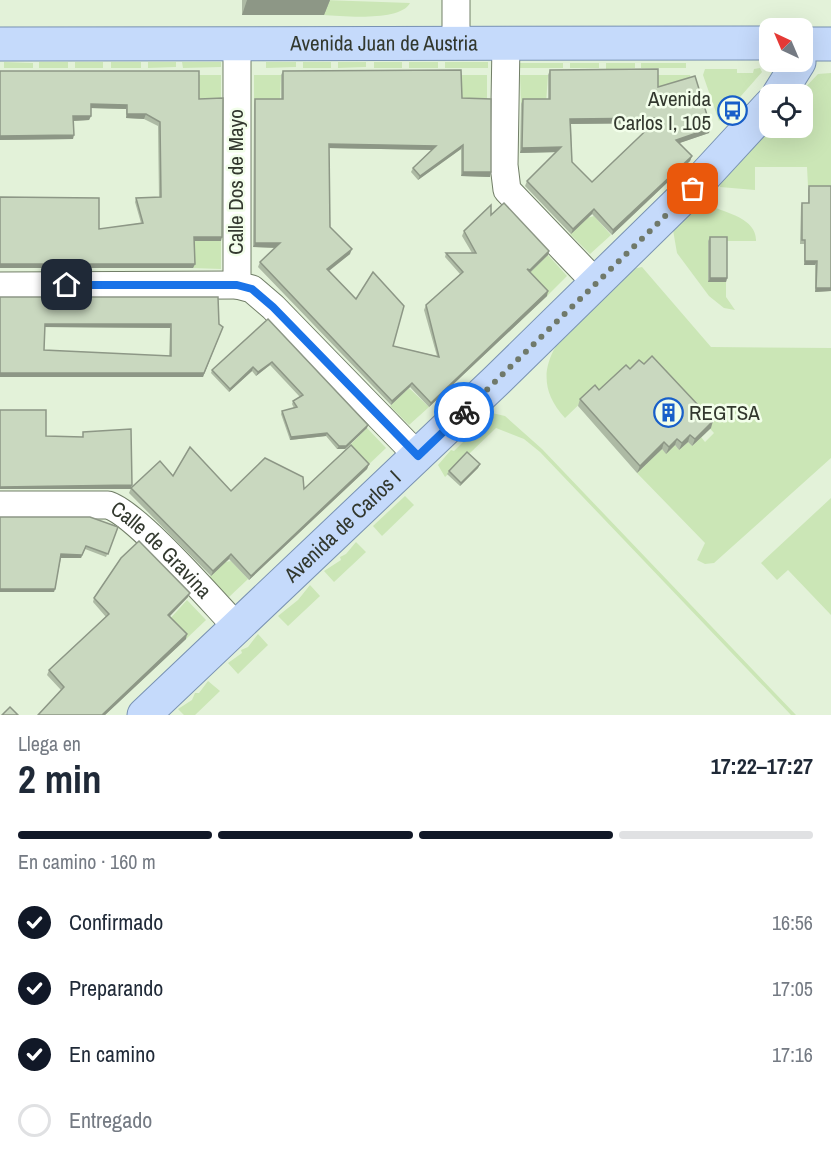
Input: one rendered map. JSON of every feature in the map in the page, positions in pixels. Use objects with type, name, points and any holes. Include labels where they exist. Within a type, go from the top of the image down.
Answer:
[{"type":"main road","name":"Avenida Juan de Austria","points":[[0,44],[759,43]]},
{"type":"main road","name":"Avenida de Carlos I","points":[[144,715],[418,456],[596,283],[699,182],[759,117]]},
{"type":"street","points":[[456,0],[456,44]]},
{"type":"street","name":"Calle Dos de Mayo","points":[[237,43],[237,285],[252,289],[273,307],[418,456]]},
{"type":"street","points":[[506,43],[504,165],[507,190],[596,283]]},
{"type":"street","points":[[0,286],[237,285]]},
{"type":"street","name":"Calle de Gravina","points":[[0,505],[108,505],[117,507],[138,525],[237,627]]},
{"type":"green space","points":[[324,0],[410,3],[395,13],[344,16],[324,15]]},
{"type":"green space","points":[[4,62],[33,63],[33,68],[4,68]]},
{"type":"green space","points":[[39,62],[68,62],[68,68],[39,68]]},
{"type":"green space","points":[[75,62],[103,62],[103,68],[75,68]]},
{"type":"green space","points":[[111,62],[141,62],[141,68],[111,68]]},
{"type":"green space","points":[[148,62],[176,62],[176,67],[148,68]]},
{"type":"green space","points":[[182,62],[221,62],[221,67],[183,68]]},
{"type":"green space","points":[[266,62],[296,62],[296,67],[266,68]]},
{"type":"green space","points":[[303,62],[331,62],[331,68],[303,68]]},
{"type":"green space","points":[[338,62],[366,62],[366,67],[338,68]]},
{"type":"green space","points":[[374,62],[402,62],[402,68],[374,68]]},
{"type":"green space","points":[[409,62],[438,62],[438,68],[409,68]]},
{"type":"green space","points":[[445,62],[488,62],[488,68],[445,68]]},
{"type":"green space","points":[[519,63],[563,63],[563,68],[519,68]]},
{"type":"green space","points":[[570,63],[599,63],[599,68],[570,68]]},
{"type":"green space","points":[[606,63],[635,63],[635,68],[606,69]]},
{"type":"green space","points":[[641,63],[686,63],[686,68],[641,68]]},
{"type":"green space","points":[[759,68],[759,72],[762,72],[719,121],[703,75],[705,69],[737,69],[737,73],[753,73],[754,69]]},
{"type":"green space","points":[[831,73],[831,190],[808,186],[807,167],[755,167],[755,190],[720,187],[721,181],[759,138],[813,138],[813,84],[808,84],[818,74]]},
{"type":"green space","points":[[197,75],[221,75],[221,102],[197,99]]},
{"type":"green space","points":[[254,75],[281,75],[280,103],[254,104]]},
{"type":"green space","points":[[460,75],[487,75],[487,103],[461,103]]},
{"type":"green space","points":[[520,75],[548,75],[546,104],[521,104]]},
{"type":"green space","points":[[656,75],[690,75],[691,81],[656,88]]},
{"type":"green space","points":[[711,206],[740,218],[752,227],[755,233],[756,241],[709,241],[709,281],[726,282],[726,297],[735,310],[724,308],[709,296],[677,253],[673,230],[688,213]]},
{"type":"green space","points":[[594,216],[611,235],[590,254],[570,234],[587,218]]},
{"type":"green space","points":[[193,241],[221,241],[221,269],[193,268]]},
{"type":"green space","points":[[548,255],[567,276],[547,296],[528,274]]},
{"type":"green space","points":[[642,267],[711,347],[831,348],[831,458],[714,563],[705,564],[697,560],[705,543],[637,473],[662,449],[666,453],[675,445],[679,450],[688,442],[692,446],[701,437],[705,442],[714,433],[650,363],[597,396],[592,392],[565,418],[550,396],[547,375],[551,355],[563,336],[597,300],[632,269]]},
{"type":"green space","points":[[409,388],[429,407],[409,425],[390,406]]},
{"type":"green space","points":[[492,413],[505,416],[542,449],[796,715],[791,715],[540,452],[524,439],[496,428],[445,477],[438,465],[451,450],[454,451],[464,441],[462,438],[479,427],[477,422]]},
{"type":"green space","points":[[367,428],[386,448],[366,467],[349,446]]},
{"type":"green space","points":[[405,496],[414,505],[382,536],[373,526]]},
{"type":"green space","points":[[831,498],[831,615],[788,570],[777,580],[761,563]]},
{"type":"green space","points":[[356,542],[366,552],[334,582],[324,571],[341,560],[340,557],[346,554]]},
{"type":"green space","points":[[231,561],[248,579],[229,597],[209,577],[225,562]]},
{"type":"green space","points":[[310,585],[320,596],[288,626],[278,616],[298,600]]},
{"type":"green space","points":[[187,600],[206,620],[186,639],[168,621]]},
{"type":"green space","points":[[258,634],[268,645],[238,674],[228,663],[242,653],[241,650],[248,647]]},
{"type":"green space","points":[[208,681],[220,691],[195,715],[184,715],[178,709],[192,700],[195,693],[199,693]]},
{"type":"building","points":[[658,69],[658,87],[695,76],[711,128],[676,140],[692,156],[613,230],[594,209],[573,229],[527,181],[561,147],[522,148],[523,99],[550,99],[550,70]],"holes":[[[659,118],[592,182],[572,162],[570,119]]]},
{"type":"building","points":[[461,70],[462,98],[491,99],[491,172],[463,172],[463,145],[420,176],[413,168],[436,146],[329,144],[330,227],[352,249],[327,269],[356,299],[373,272],[404,306],[393,346],[439,357],[426,305],[463,272],[446,253],[476,253],[464,231],[491,205],[491,215],[504,203],[549,251],[530,270],[527,269],[548,291],[431,403],[412,383],[392,401],[260,262],[280,243],[255,243],[255,99],[283,99],[283,71]]},
{"type":"building","points":[[0,71],[199,71],[199,99],[223,98],[222,237],[194,237],[195,264],[0,264],[0,197],[99,198],[99,229],[143,223],[136,198],[161,197],[160,122],[146,114],[127,114],[127,105],[91,104],[91,116],[73,116],[74,135],[0,136]]},
{"type":"building","points":[[809,186],[831,186],[831,288],[816,288],[817,261],[805,261],[805,240],[802,240],[802,203],[809,203]]},
{"type":"building","points":[[710,237],[727,237],[727,278],[710,278]]},
{"type":"building","points":[[0,297],[218,297],[219,324],[223,327],[204,373],[0,373]],"holes":[[[45,324],[171,324],[171,356],[44,350]]]},
{"type":"building","points":[[268,319],[368,425],[346,446],[339,446],[327,433],[291,437],[282,411],[297,407],[293,401],[303,395],[272,362],[258,372],[253,367],[230,389],[212,370]]},
{"type":"building","name":"REGTSA","points":[[652,356],[713,421],[695,439],[690,435],[682,443],[677,439],[669,447],[664,442],[640,466],[580,399],[595,385],[599,390],[626,365],[630,369],[639,360],[644,364]]},
{"type":"building","points":[[0,410],[46,410],[46,436],[83,437],[83,432],[131,429],[132,485],[0,487]]},
{"type":"building","points":[[351,445],[369,464],[251,576],[231,554],[213,571],[131,488],[160,461],[173,476],[190,447],[231,491],[265,458],[303,477],[304,489]]},
{"type":"building","points":[[467,452],[480,464],[461,483],[449,471]]},
{"type":"building","points":[[0,517],[90,517],[118,527],[108,554],[86,546],[82,555],[61,554],[55,589],[0,589]]},
{"type":"building","points":[[139,541],[190,593],[168,615],[187,634],[102,715],[38,715],[64,687],[49,670],[109,614],[94,598],[121,558]]},
{"type":"building","points":[[10,707],[18,715],[2,715]]},
{"type":"way so far","points":[[464,412],[693,189]]},
{"type":"place","name":"Avenida Carlos I, 105","points":[[732,111]]},
{"type":"place","name":"REGTSA","points":[[668,413]]},
{"type":"route","points":[[67,285],[237,285],[252,289],[273,307],[418,456],[464,412]]}]
